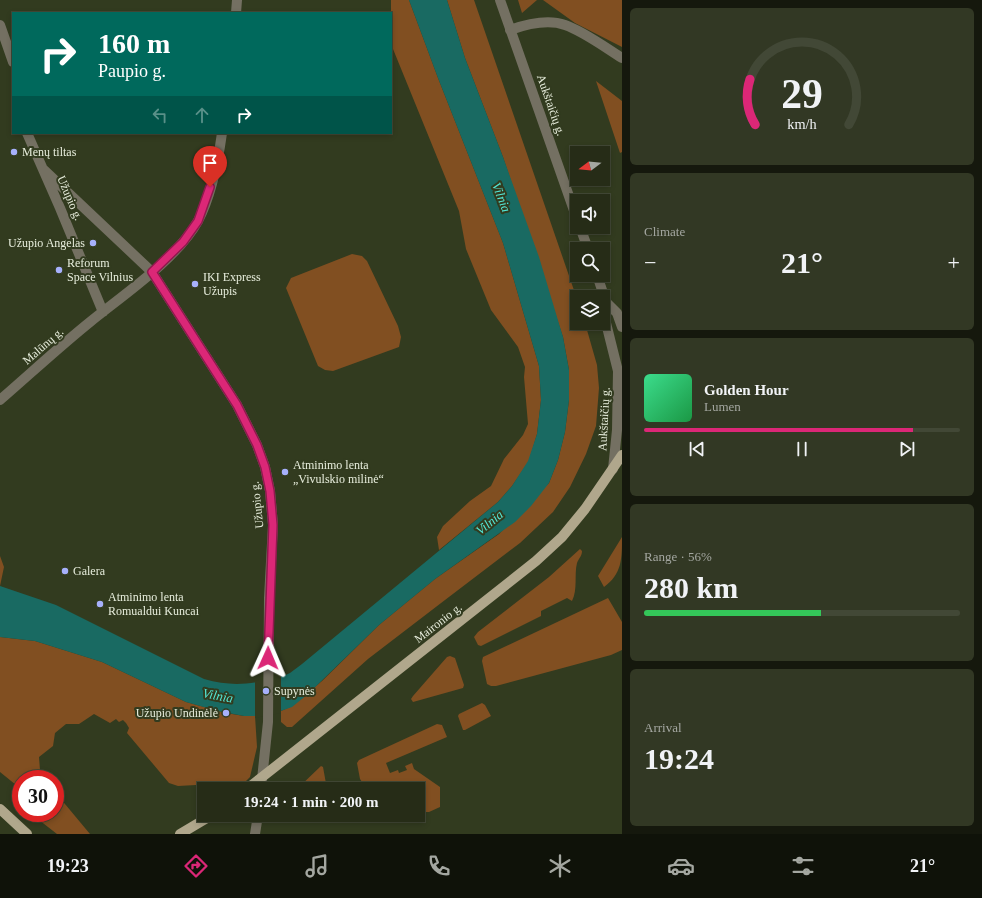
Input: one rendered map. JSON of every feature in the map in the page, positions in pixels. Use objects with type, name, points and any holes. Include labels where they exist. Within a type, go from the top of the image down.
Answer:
[{"type":"main road","name":"Maironio g.","points":[[256,782],[536,561],[562,537],[573,524],[622,456]]},
{"type":"main road","points":[[0,809],[27,834]]},
{"type":"main road","points":[[180,834],[200,822]]},
{"type":"street","points":[[236,12],[237,0]]},
{"type":"street","name":"Aukštaičių g.","points":[[500,0],[570,199]]},
{"type":"street","points":[[510,30],[526,24],[536,23],[552,22],[565,25],[622,58]]},
{"type":"street","points":[[0,25],[12,59]]},
{"type":"street","name":"Užupio g.","points":[[26,134],[44,170],[103,312]]},
{"type":"street","points":[[103,312],[152,272],[183,242],[198,221],[214,175],[222,134]]},
{"type":"street","name":"Užupio g.","points":[[44,170],[152,272],[237,405],[257,445],[265,467],[270,491],[273,525],[269,598],[268,722],[263,776]]},
{"type":"street","name":"Aukštaičių g.","points":[[610,306],[617,313],[622,327]]},
{"type":"street","name":"Malūnų g.","points":[[0,400],[103,312]]},
{"type":"street","name":"Aukštaičių g.","points":[[608,330],[620,374],[613,469]]},
{"type":"street","points":[[262,782],[263,776]]},
{"type":"street","points":[[255,834],[257,822]]},
{"type":"shaded area","points":[[391,0],[409,0],[503,243],[539,366],[541,400],[537,434],[529,461],[512,486],[498,502],[439,550],[437,537],[443,526],[470,501],[491,486],[504,459],[523,435],[528,424],[524,377],[525,367],[518,347],[491,310],[466,249],[459,211],[393,49]]},
{"type":"shaded area","points":[[447,0],[474,0],[574,290],[570,290],[570,330],[587,330],[597,365],[599,388],[596,426],[586,454],[570,487],[553,512],[520,543],[368,659],[292,727],[287,727],[281,722],[281,711],[292,706],[322,681],[379,625],[435,579],[499,534],[549,483],[558,460],[565,432],[569,400],[569,370],[563,337],[503,157],[465,58]]},
{"type":"shaded area","points":[[518,0],[537,0],[522,13]]},
{"type":"shaded area","points":[[543,0],[622,0],[622,47],[575,23]]},
{"type":"shaded area","points":[[596,81],[622,101],[622,152],[620,153]]},
{"type":"shaded area","points":[[352,254],[362,256],[367,261],[398,326],[401,337],[399,347],[333,371],[325,370],[318,366],[286,288],[291,278]]},
{"type":"shaded area","points":[[622,537],[622,552],[618,571],[610,582],[604,587],[598,576]]},
{"type":"shaded area","points":[[580,549],[582,553],[577,563],[575,592],[572,601],[567,598],[541,611],[541,616],[481,646],[478,645],[474,637],[478,632],[549,577]]},
{"type":"shaded area","points":[[0,556],[4,567],[0,586]]},
{"type":"shaded area","points":[[608,598],[622,622],[622,650],[611,655],[496,686],[487,684],[482,661],[483,657]]},
{"type":"shaded area","points":[[0,637],[35,641],[102,662],[186,702],[226,713],[255,716],[257,747],[250,777],[245,782],[197,782],[197,785],[178,786],[169,783],[127,733],[129,728],[123,720],[119,722],[116,719],[110,723],[94,714],[79,724],[66,724],[55,733],[53,746],[39,757],[40,770],[12,770],[12,782],[0,772]]},
{"type":"shaded area","points":[[450,656],[455,658],[464,685],[463,688],[413,702],[411,699],[413,696],[447,657]]},
{"type":"shaded area","points":[[482,703],[485,705],[491,716],[463,730],[458,716],[459,714]]},
{"type":"shaded area","points":[[437,724],[442,725],[447,737],[386,763],[390,773],[398,770],[399,773],[407,770],[405,766],[412,763],[414,769],[440,787],[440,807],[429,812],[425,812],[425,782],[362,782],[357,763],[359,760]]},
{"type":"shaded area","points":[[321,766],[323,767],[326,782],[304,782]]},
{"type":"shaded area","points":[[64,803],[90,834],[57,834],[42,822],[64,822]]},
{"type":"water","name":"Vilnia","points":[[409,0],[447,0],[465,58],[539,257],[563,337],[569,370],[569,400],[565,432],[558,460],[549,483],[531,506],[515,522],[435,579],[379,625],[308,694],[292,707],[272,714],[244,716],[218,711],[186,702],[102,662],[35,641],[0,637],[0,586],[56,605],[204,679],[222,683],[238,684],[254,683],[272,679],[290,673],[302,664],[498,502],[512,486],[528,461],[537,434],[541,400],[539,366],[503,243]]},
{"type":"pier","points":[[281,674],[281,713],[255,718],[255,681]]},
{"type":"place","name":"Menų tiltas","points":[[14,152]]},
{"type":"place","name":"Užupio Angelas","points":[[93,243]]},
{"type":"place","name":"Reforum Space Vilnius","points":[[59,270]]},
{"type":"place","name":"IKI Express Užupis","points":[[195,284]]},
{"type":"place","name":"Atminimo lenta „Vivulskio milinė“","points":[[285,472]]},
{"type":"place","name":"Galera","points":[[65,571]]},
{"type":"place","name":"Atminimo lenta Romualdui Kuncai","points":[[100,604]]},
{"type":"place","name":"Supynės","points":[[266,691]]},
{"type":"place","name":"Užupio Undinėlė","points":[[226,713]]},
{"type":"route","points":[[210,187],[198,221],[183,242],[152,272],[247,422],[265,467],[270,491],[273,525],[269,598],[268,658]]}]
